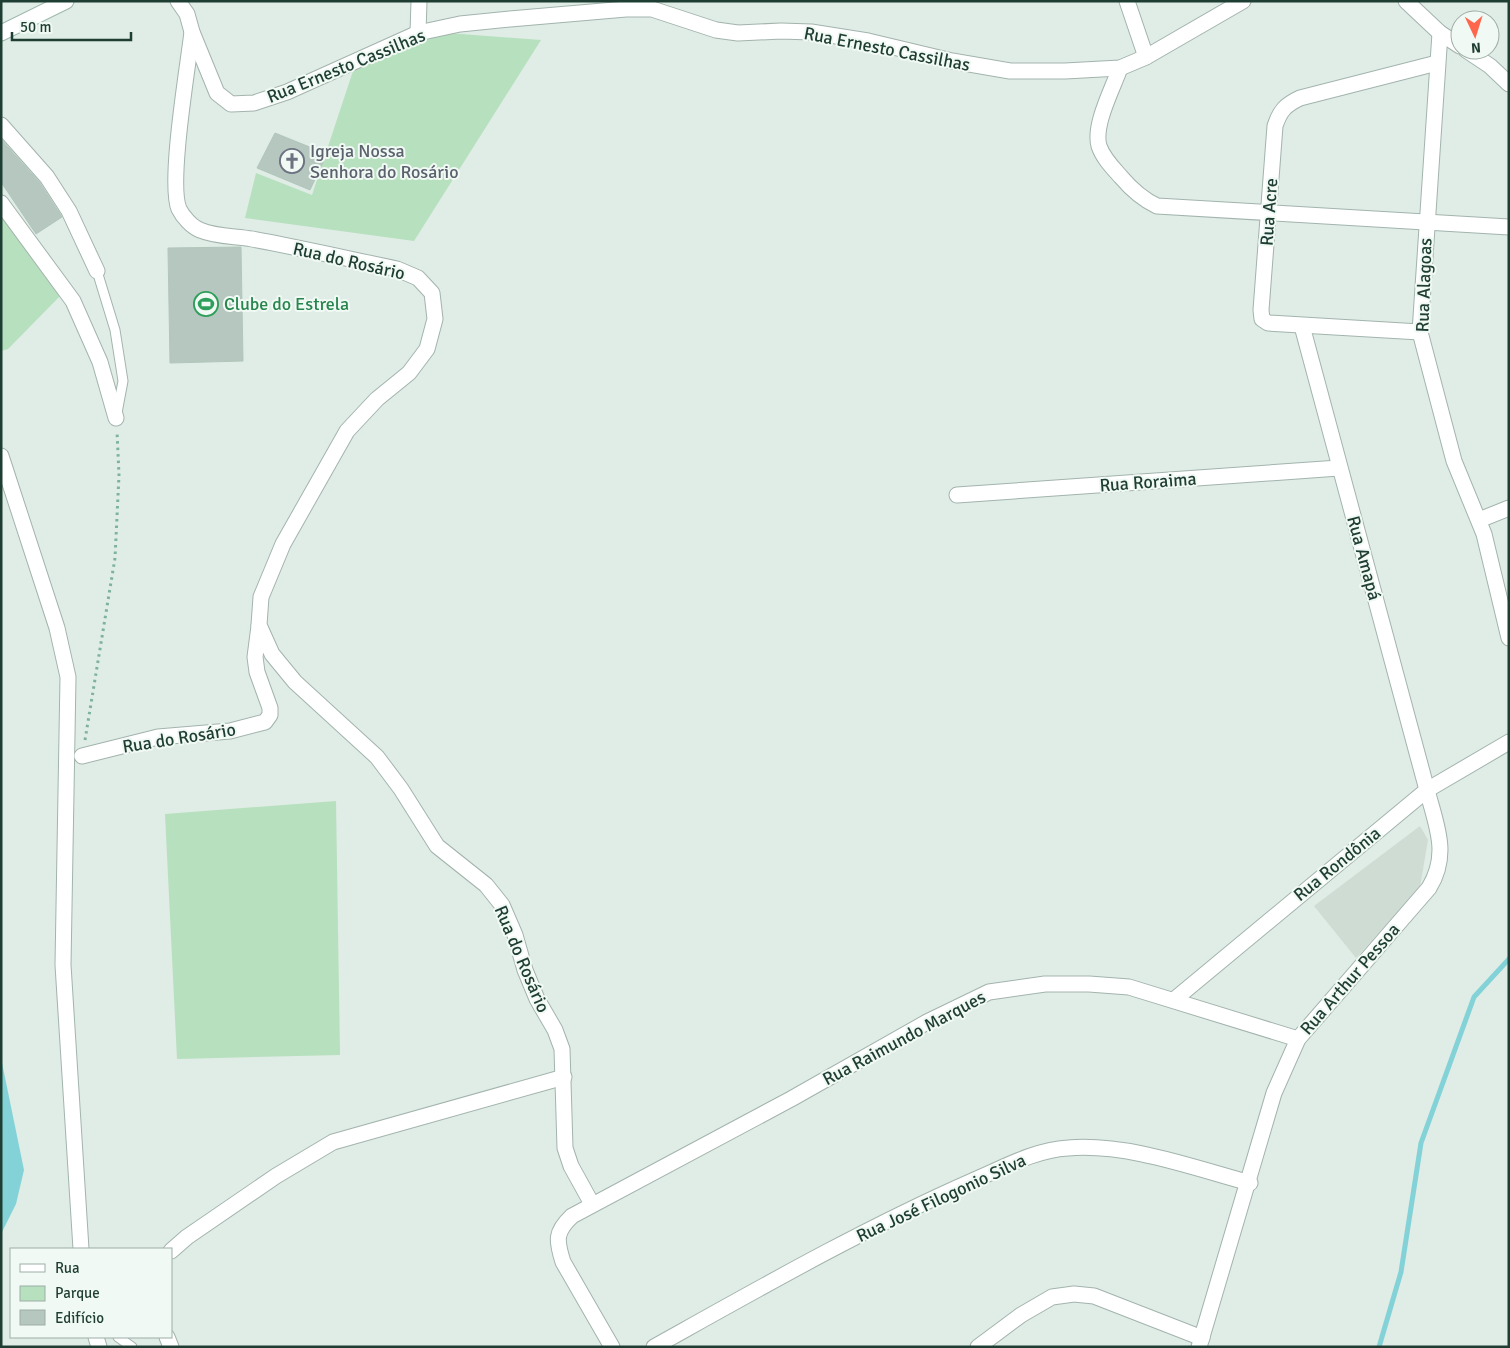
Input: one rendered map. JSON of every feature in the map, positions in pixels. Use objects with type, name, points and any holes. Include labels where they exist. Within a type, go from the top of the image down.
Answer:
[{"type":"street","points":[[1,33],[66,1]]},
{"type":"street","name":"Rua Ernesto Cassilhas","points":[[178,1],[187,14],[192,32],[217,93],[231,104],[254,103],[286,92],[418,33],[460,24],[626,9],[652,10],[716,30],[738,33],[811,32],[1010,71],[1065,71],[1120,68],[1146,57],[1243,1]]},
{"type":"street","points":[[418,33],[419,1]]},
{"type":"street","points":[[1127,1],[1146,57]]},
{"type":"street","points":[[1406,1],[1440,33],[1450,40]]},
{"type":"street","name":"Rua do Rosário","points":[[82,756],[158,737],[230,731],[265,722],[270,715],[270,708],[260,681],[255,657],[262,597],[282,544],[346,431],[377,399],[409,373],[427,349],[435,319],[432,293],[418,278],[397,269],[251,238],[199,230],[185,218],[178,208],[176,188],[178,147],[192,32]]},
{"type":"street","name":"Rua Alagoas","points":[[1440,33],[1420,332],[1454,461],[1479,520],[1509,638]]},
{"type":"street","points":[[1481,60],[1509,84]]},
{"type":"street","name":"Rua Acre","points":[[1420,332],[1302,326],[1268,323],[1262,319],[1275,126],[1280,112],[1286,104],[1300,98],[1437,63]]},
{"type":"street","points":[[1120,68],[1098,128],[1099,145],[1108,162],[1134,192],[1144,200],[1157,206],[1509,227]]},
{"type":"street","points":[[1,125],[47,176],[69,211],[97,271]]},
{"type":"street","points":[[1,203],[73,301],[100,362],[116,418]]},
{"type":"street","name":"Rua Amapá","points":[[1302,326],[1427,790]]},
{"type":"street","points":[[1,456],[57,628],[68,678],[63,965],[81,1248]]},
{"type":"street","name":"Rua Roraima","points":[[957,495],[1339,468]]},
{"type":"street","points":[[1479,520],[1509,508]]},
{"type":"street","name":"Rua do Rosário","points":[[259,625],[272,654],[295,682],[377,757],[401,789],[437,846],[486,885],[502,905],[516,935],[537,999],[555,1030],[562,1050],[565,1148],[572,1166],[592,1204]]},
{"type":"street","name":"Rua Rondônia","points":[[1175,1000],[1427,790],[1509,742]]},
{"type":"street","name":"Rua Arthur Pessoa","points":[[1200,1342],[1250,1183],[1274,1093],[1298,1039],[1429,888],[1438,874],[1442,857],[1440,838],[1427,790]]},
{"type":"street","name":"Rua Raimundo Marques","points":[[592,1204],[791,1099],[927,1022],[989,992],[1045,984],[1089,984],[1129,987],[1298,1039]]},
{"type":"street","points":[[172,1250],[187,1237],[276,1176],[333,1142],[564,1077]]},
{"type":"street","name":"Rua José Filogonio Silva","points":[[654,1347],[847,1242],[941,1195],[1036,1154],[1068,1148],[1108,1149],[1163,1160],[1250,1183]]},
{"type":"street","points":[[592,1204],[563,1224],[558,1234],[558,1246],[563,1262],[612,1347]]},
{"type":"street","points":[[978,1347],[1021,1315],[1052,1297],[1074,1294],[1094,1296],[1200,1342]]},
{"type":"lane","points":[[97,271],[115,330],[123,381],[116,418]]},
{"type":"lane","points":[[119,1338],[132,1347]]},
{"type":"path","points":[[82,756],[115,558],[119,475],[116,418]]},
{"type":"shaded area","points":[[1420,826],[1428,840],[1420,887],[1356,958],[1314,906]]},
{"type":"green space","points":[[435,32],[541,40],[414,241],[245,218],[256,173],[312,195],[353,71]]},
{"type":"green space","points":[[1,208],[61,295],[8,349],[1,351]]},
{"type":"green space","points":[[336,801],[340,1055],[177,1059],[165,814]]},
{"type":"water","points":[[1,1058],[24,1170],[16,1204],[1,1234]]},
{"type":"building","name":"Igreja Nossa Senhora do Rosário","points":[[275,133],[327,154],[310,190],[257,168]]},
{"type":"building","points":[[1,139],[40,183],[62,217],[36,234],[1,182]]},
{"type":"building","name":"Clube do Estrela","points":[[241,247],[243,361],[170,363],[168,248]]},
{"type":"waterway","points":[[1379,1347],[1401,1272],[1421,1143],[1474,997],[1509,959]]},
{"type":"place","name":"Igreja Nossa Senhora do Rosário","points":[[292,161]]},
{"type":"place","name":"Clube do Estrela","points":[[206,304]]}]
